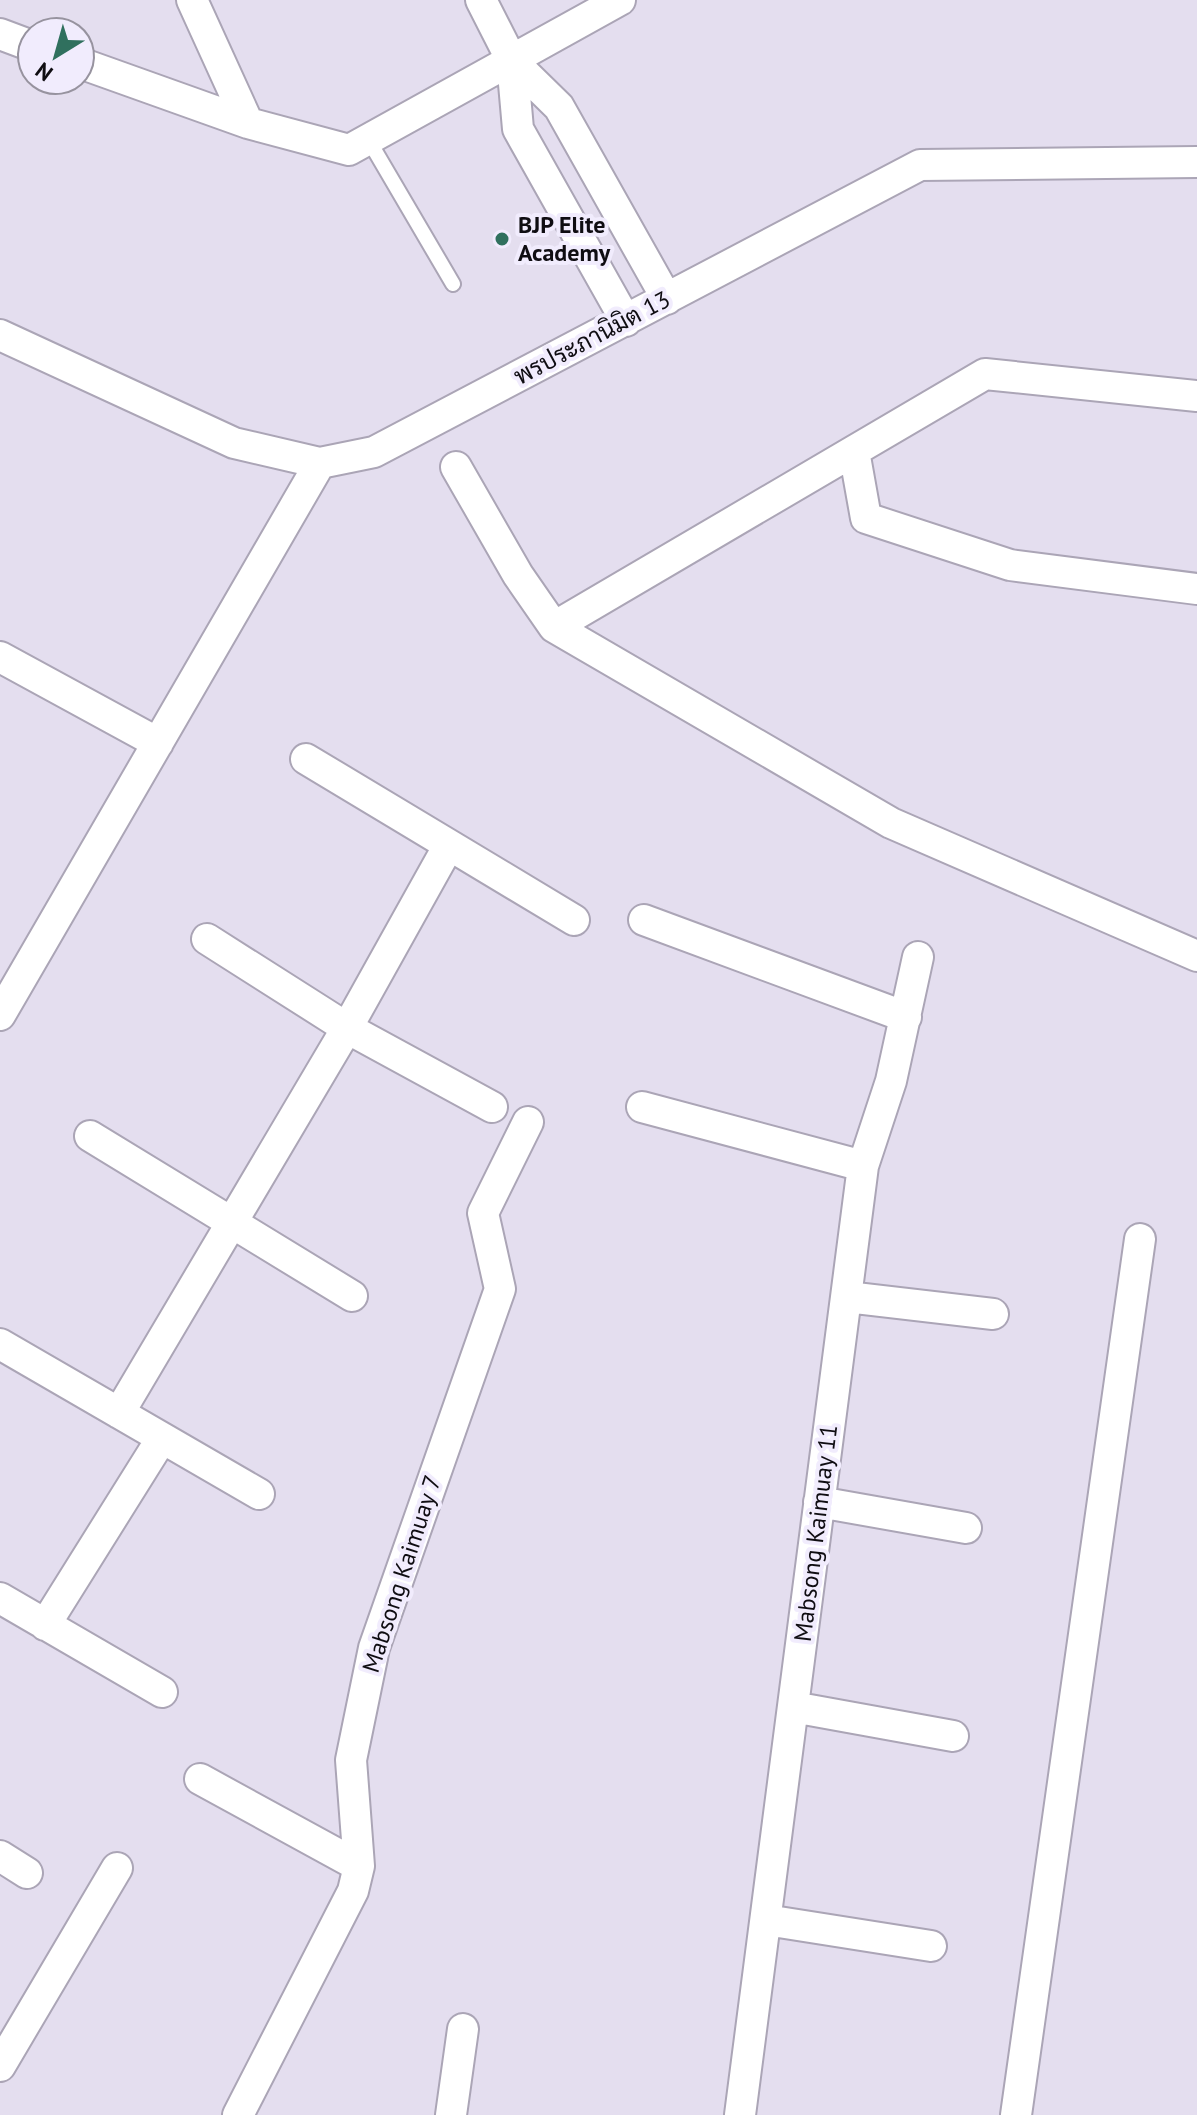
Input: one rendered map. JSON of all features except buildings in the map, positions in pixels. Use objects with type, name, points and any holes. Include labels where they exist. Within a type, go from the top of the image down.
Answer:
[{"type":"street","points":[[192,0],[248,123]]},
{"type":"street","points":[[481,0],[512,61],[559,107],[667,299]]},
{"type":"street","points":[[96,69],[248,123],[349,150],[620,0]]},
{"type":"street","points":[[512,61],[518,129],[626,321]]},
{"type":"street","name":"พรประภานิมิต 13","points":[[0,335],[234,443],[320,463],[374,452],[920,165],[1197,162]]},
{"type":"street","points":[[554,627],[985,374],[1197,396]]},
{"type":"street","points":[[854,451],[866,518],[1010,565],[1197,589]]},
{"type":"street","points":[[0,1015],[320,463]]},
{"type":"street","points":[[456,467],[518,575],[554,627],[891,823],[1197,956]]},
{"type":"street","points":[[0,657],[158,743]]},
{"type":"street","points":[[306,759],[574,920]]},
{"type":"street","points":[[119,1413],[347,1028],[449,845]]},
{"type":"street","points":[[644,920],[906,1017]]},
{"type":"street","points":[[207,939],[347,1028],[492,1107]]},
{"type":"street","name":"Mabsong Kaimuay 11","points":[[740,2115],[863,1166],[891,1081],[918,957]]},
{"type":"street","points":[[642,1107],[863,1166]]},
{"type":"street","name":"Mabsong Kaimuay 7","points":[[238,2115],[353,1891],[359,1866],[351,1760],[374,1648],[500,1289],[483,1213],[528,1122]]},
{"type":"street","points":[[90,1136],[352,1296]]},
{"type":"street","points":[[1016,2115],[1140,1239]]},
{"type":"street","points":[[847,1297],[993,1314]]},
{"type":"street","points":[[0,1344],[259,1494]]},
{"type":"street","points":[[45,1625],[162,1438]]},
{"type":"street","points":[[819,1502],[966,1528]]},
{"type":"street","points":[[4,1609],[45,1625],[162,1692]]},
{"type":"street","points":[[793,1707],[953,1736]]},
{"type":"street","points":[[200,1779],[359,1866]]},
{"type":"street","points":[[0,1856],[27,1873]]},
{"type":"street","points":[[0,2066],[117,1868]]},
{"type":"street","points":[[766,1920],[931,1946]]},
{"type":"street","points":[[451,2115],[463,2029]]},
{"type":"lane","points":[[368,139],[453,284]]},
{"type":"place","name":"BJP Elite Academy","points":[[502,239]]}]
